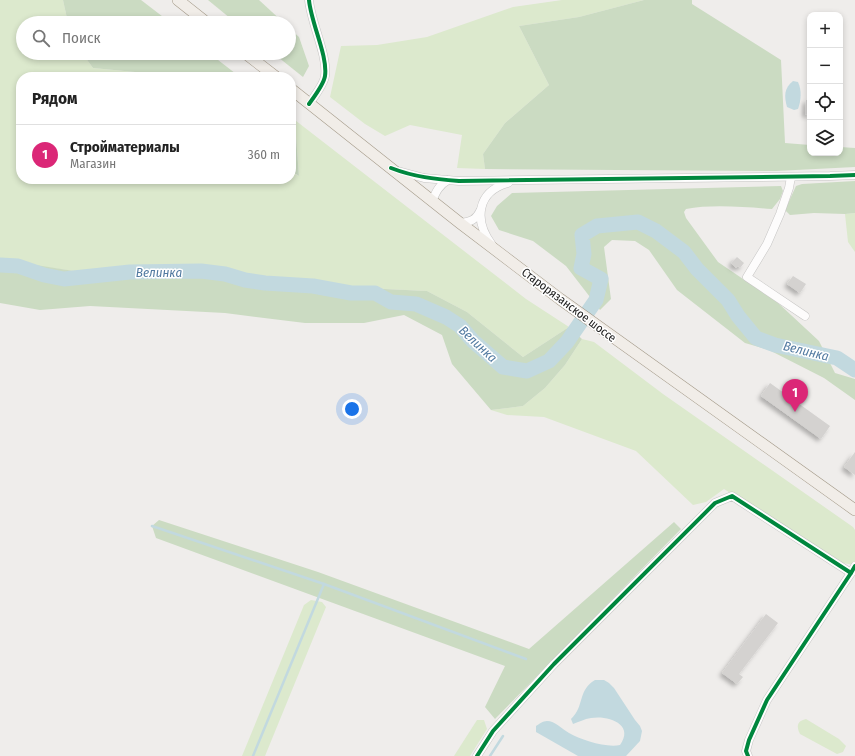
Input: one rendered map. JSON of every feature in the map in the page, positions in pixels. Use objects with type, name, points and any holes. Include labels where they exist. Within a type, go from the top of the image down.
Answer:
[{"type":"main road","points":[[178,0],[198,16]]},
{"type":"main road","points":[[254,60],[270,72]]},
{"type":"main road","name":"Старорязанское шоссе","points":[[296,93],[460,223],[560,299],[855,510]]},
{"type":"street","points":[[308,0],[310,13],[325,63],[325,78],[310,104]]},
{"type":"street","points":[[391,168],[414,176],[448,180],[516,181],[855,175]]},
{"type":"street","points":[[791,177],[789,188],[780,214],[767,244],[756,263],[747,274],[747,277],[805,316]]},
{"type":"street","points":[[432,201],[439,187],[448,180]]},
{"type":"street","points":[[460,223],[473,220],[478,216],[488,195],[495,189],[503,184],[516,181]]},
{"type":"street","points":[[481,209],[480,220],[482,229],[496,250]]},
{"type":"street","points":[[477,756],[493,731],[554,664],[715,503],[732,496],[853,570],[767,700],[749,740],[746,751],[748,756]]},
{"type":"green space","points":[[0,0],[63,0],[66,16],[16,16],[16,60],[87,60],[93,68],[135,72],[16,72],[16,184],[296,184],[296,174],[299,176],[296,121],[526,299],[569,327],[523,357],[467,312],[427,291],[343,287],[183,267],[74,271],[0,261]]},
{"type":"green space","points":[[63,0],[141,0],[162,16],[66,16]]},
{"type":"green space","points":[[208,0],[259,0],[276,16],[227,16]]},
{"type":"green space","points":[[562,0],[644,0],[579,17],[519,26],[549,85],[505,123],[483,154],[485,169],[457,168],[462,135],[410,125],[385,136],[365,124],[330,97],[341,46],[377,45],[427,37],[513,7]]},
{"type":"green space","points":[[644,0],[692,0],[692,4],[781,60],[785,143],[807,145],[807,156],[843,156],[843,147],[855,148],[855,167],[776,171],[485,169],[483,154],[505,123],[549,85],[519,26],[579,17]]},
{"type":"green space","points":[[296,34],[299,37],[309,66],[303,77],[282,60],[296,60]]},
{"type":"green space","points":[[87,60],[218,60],[234,72],[135,72],[93,68]]},
{"type":"green space","points":[[296,137],[299,176],[296,174]]},
{"type":"green space","points":[[855,181],[855,213],[814,213],[790,215],[785,210],[796,186],[802,184]]},
{"type":"green space","points":[[781,186],[783,191],[780,199],[772,209],[729,206],[696,207],[686,209],[684,212],[686,218],[718,262],[777,302],[819,341],[835,373],[855,379],[855,400],[824,378],[769,350],[745,343],[677,290],[649,250],[635,241],[612,240],[604,247],[611,299],[600,310],[566,266],[533,241],[499,230],[491,216],[497,206],[512,193]]},
{"type":"green space","points":[[855,213],[855,252],[848,242],[845,214]]},
{"type":"green space","points":[[4,260],[74,271],[183,267],[343,287],[427,291],[467,312],[523,357],[569,327],[582,339],[565,365],[545,388],[523,406],[491,410],[452,364],[442,335],[404,315],[364,323],[305,323],[225,313],[90,306],[40,310],[0,303],[0,261]]},
{"type":"green space","points":[[582,339],[594,342],[663,394],[853,527],[855,530],[855,565],[842,563],[724,489],[706,502],[693,505],[636,451],[544,417],[507,415],[491,410],[523,406],[545,388],[565,365]]},
{"type":"green space","points":[[159,520],[318,572],[529,649],[674,522],[681,529],[495,719],[485,707],[505,666],[156,538],[152,526]]},
{"type":"green space","points":[[311,600],[322,602],[326,607],[265,756],[242,756],[304,605]]},
{"type":"green space","points":[[806,719],[839,739],[846,746],[843,752],[837,754],[800,734],[798,724]]},
{"type":"green space","points":[[477,720],[484,720],[487,729],[470,756],[454,756]]},
{"type":"water","points":[[793,81],[798,82],[801,92],[798,109],[794,110],[787,107],[785,99],[786,89]]},
{"type":"water","points":[[595,680],[604,680],[614,688],[640,726],[642,731],[640,741],[626,756],[578,756],[536,732],[536,726],[550,721],[569,733],[587,741],[614,746],[620,745],[624,738],[624,732],[622,726],[618,722],[598,717],[586,719],[573,724],[571,719],[578,709],[583,694],[589,684]]},
{"type":"building","points":[[806,100],[807,100],[807,114],[805,114]]},
{"type":"building","points":[[737,257],[744,263],[740,268],[738,266],[736,268],[731,263]]},
{"type":"building","points":[[793,276],[806,284],[800,293],[787,284]]},
{"type":"building","points":[[770,383],[830,426],[821,439],[761,396]]},
{"type":"building","points":[[855,452],[855,475],[844,467]]},
{"type":"building","points":[[766,614],[778,623],[739,674],[743,677],[737,684],[722,673]]},
{"type":"waterway","name":"Велинка","points":[[0,265],[18,266],[44,275],[64,279],[130,272],[201,271],[225,274],[245,280],[265,283],[313,286],[351,293],[375,293],[391,302],[416,304],[446,317],[460,326],[473,341],[503,367],[527,371],[549,361],[567,342],[596,300],[601,279],[581,268],[584,254],[582,235],[597,226],[638,222],[656,231],[684,252],[697,269],[728,300],[738,316],[756,338],[775,345],[837,358],[855,370]]},
{"type":"waterway","points":[[152,526],[324,584],[526,659]]},
{"type":"waterway","points":[[253,756],[324,584]]},
{"type":"waterway","points":[[490,756],[503,736]]},
{"type":"cycle path","points":[[309,0],[310,9],[322,49],[325,68],[323,83],[309,104]]},
{"type":"cycle path","points":[[391,168],[416,176],[459,181],[855,175]]},
{"type":"cycle path","points":[[477,756],[493,731],[554,664],[715,503],[732,496],[851,573],[855,566]]},
{"type":"cycle path","points":[[748,756],[746,751],[749,740],[767,700],[851,573]]},
{"type":"place","name":"Стройматериалы","points":[[795,412]]}]
